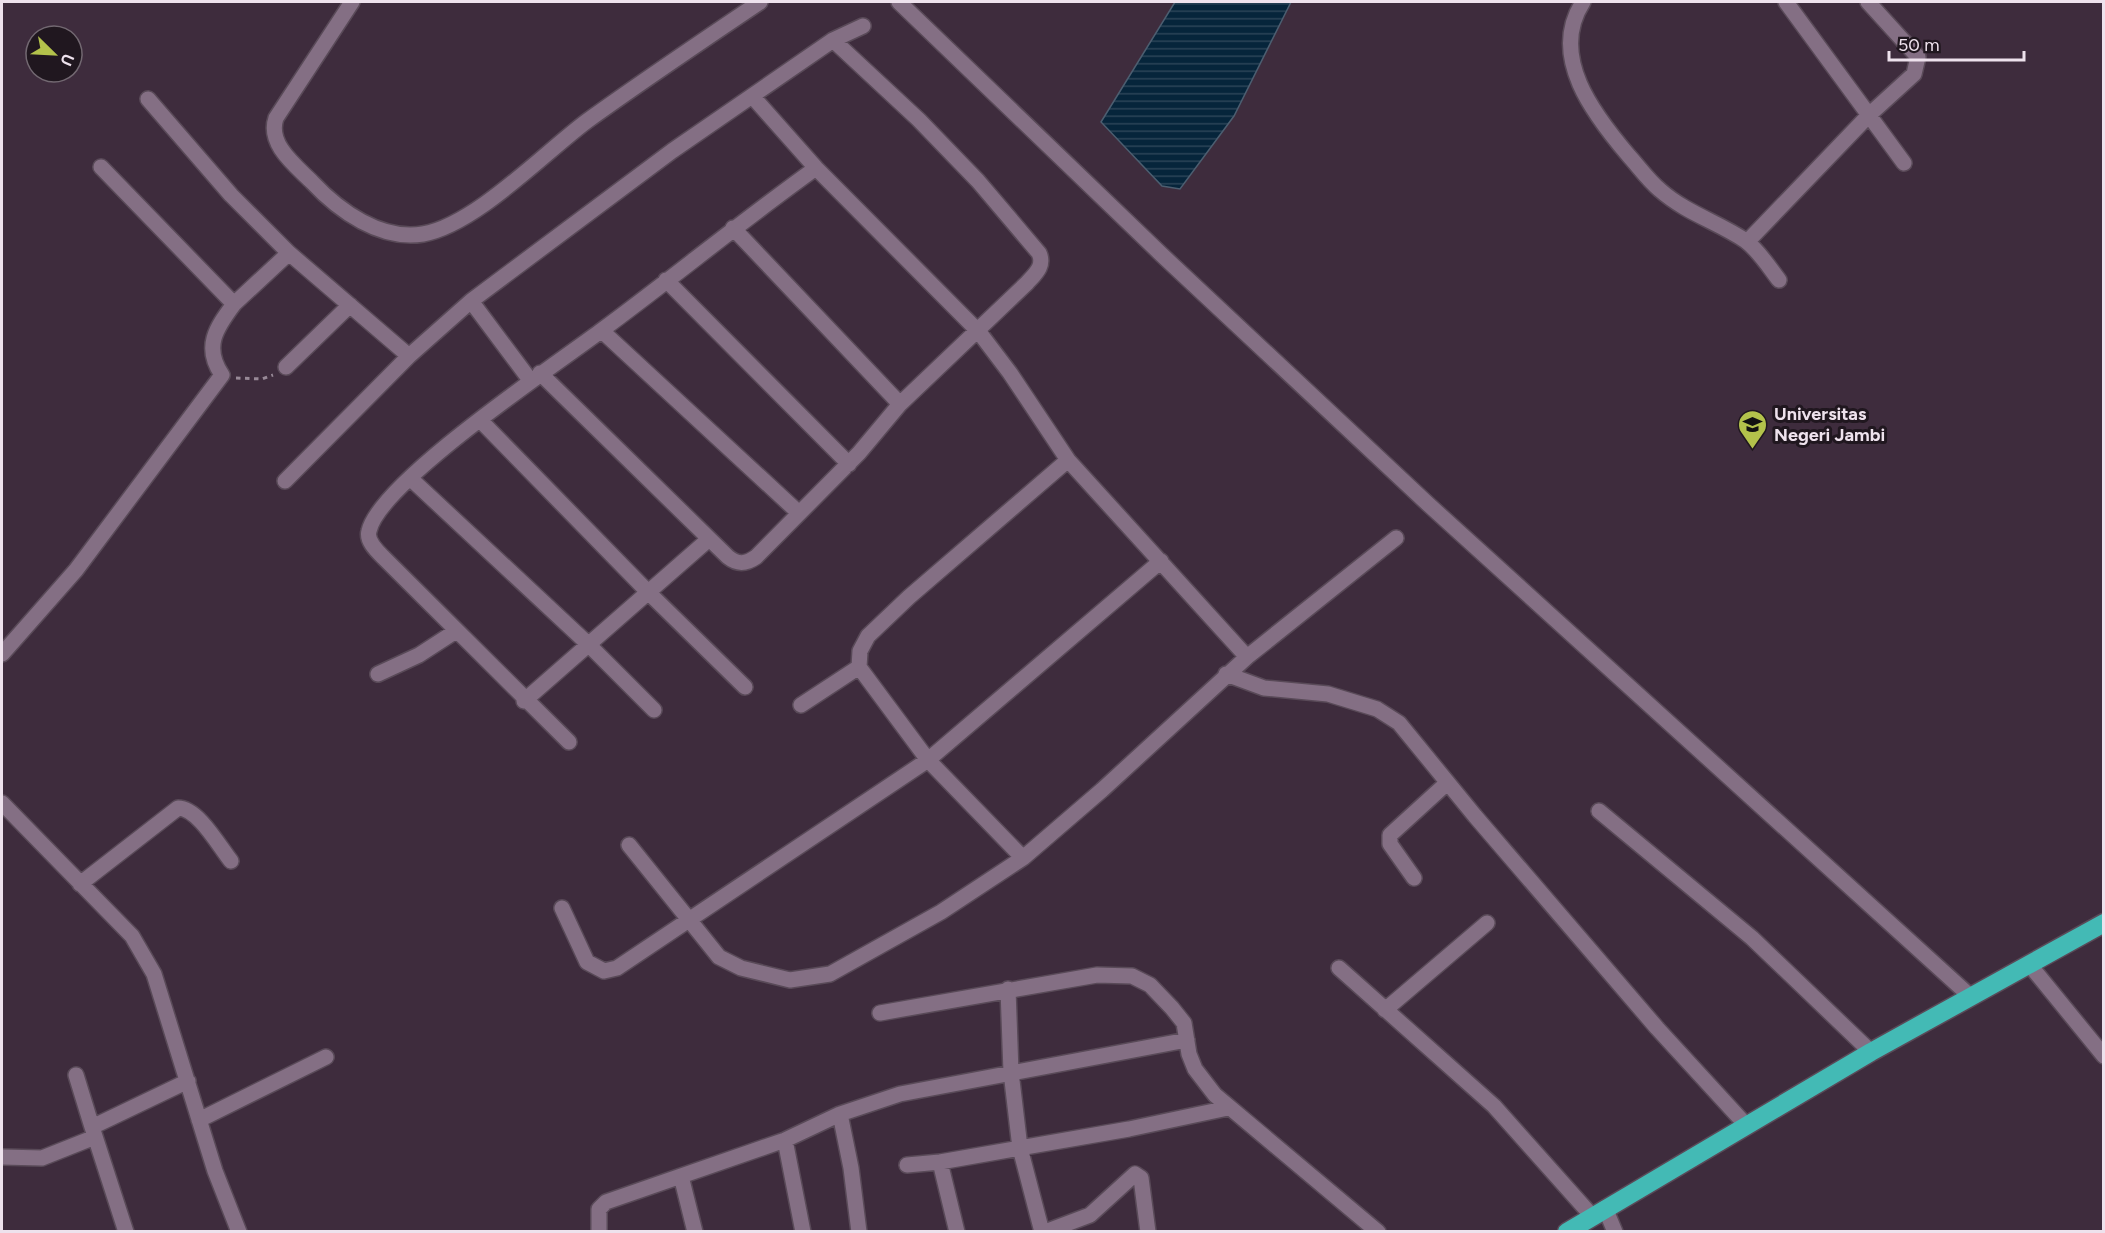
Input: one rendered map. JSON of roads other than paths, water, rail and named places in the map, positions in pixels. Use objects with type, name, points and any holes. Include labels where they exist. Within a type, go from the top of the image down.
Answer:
[{"type":"highway","points":[[1567,1232],[1871,1052],[2103,923]]},
{"type":"street","points":[[352,2],[276,118],[274,132],[285,154],[339,207],[381,229],[408,234],[432,231],[474,210],[586,122],[760,2]]},
{"type":"street","points":[[899,2],[1162,255],[1420,496],[1970,996]]},
{"type":"street","points":[[1583,2],[1574,15],[1570,47],[1574,73],[1598,119],[1658,189],[1687,211],[1748,242],[1779,280]]},
{"type":"street","points":[[1786,2],[1904,163]]},
{"type":"street","points":[[1748,242],[1869,115],[1914,74],[1918,57],[1868,2]]},
{"type":"street","points":[[285,481],[409,356],[471,301],[672,152],[833,40],[863,26]]},
{"type":"street","points":[[471,301],[535,377],[732,560],[746,563],[756,557],[849,464],[900,404],[979,332],[1035,274],[1041,262],[1041,256],[971,174],[919,120],[833,40]]},
{"type":"street","points":[[753,97],[816,168],[979,332],[1010,373],[1068,460],[1247,657]]},
{"type":"street","points":[[148,99],[231,195],[289,253],[409,356]]},
{"type":"street","points":[[101,167],[234,304]]},
{"type":"street","points":[[568,742],[378,552],[369,536],[376,517],[410,478],[480,420],[535,377],[602,331],[733,228],[816,168]]},
{"type":"street","points":[[733,228],[900,404]]},
{"type":"street","points":[[2,654],[76,570],[222,375],[212,352],[212,339],[218,325],[234,304],[289,253]]},
{"type":"street","points":[[666,280],[849,464]]},
{"type":"street","points":[[286,367],[350,305]]},
{"type":"street","points":[[602,331],[799,513]]},
{"type":"street","points":[[480,420],[649,593],[745,687]]},
{"type":"street","points":[[1023,858],[928,760],[859,668],[860,651],[868,636],[909,597],[1068,460]]},
{"type":"street","points":[[410,478],[587,643],[654,710]]},
{"type":"street","points":[[629,845],[713,951],[728,962],[774,976],[802,980],[830,974],[941,912],[1023,858],[1102,790],[1227,674],[1396,538]]},
{"type":"street","points":[[524,700],[709,539]]},
{"type":"street","points":[[562,908],[587,962],[604,971],[625,964],[928,760],[1161,561]]},
{"type":"street","points":[[378,674],[419,655],[456,631]]},
{"type":"street","points":[[801,705],[859,668]]},
{"type":"street","points":[[1227,674],[1264,688],[1328,694],[1384,712],[1399,723],[1447,783],[1657,1028],[1746,1125]]},
{"type":"street","points":[[1414,878],[1390,844],[1390,835],[1447,783]]},
{"type":"street","points":[[2,803],[132,936],[145,954],[154,974],[214,1171],[239,1232]]},
{"type":"street","points":[[80,884],[178,808],[185,808],[195,815],[231,861]]},
{"type":"street","points":[[1599,811],[1752,938],[1871,1052]]},
{"type":"street","points":[[1385,1010],[1487,924]]},
{"type":"street","points":[[2030,964],[2103,1056]]},
{"type":"street","points":[[1339,968],[1494,1106],[1599,1212],[1615,1232]]},
{"type":"street","points":[[880,1013],[1008,989],[1097,975],[1125,974],[1149,985],[1184,1023],[1195,1070],[1228,1108],[1378,1232]]},
{"type":"street","points":[[1008,989],[1011,1072],[1020,1148],[1044,1232],[1090,1215],[1135,1174],[1140,1175],[1142,1180],[1148,1232]]},
{"type":"street","points":[[598,1232],[598,1212],[603,1203],[785,1140],[840,1114],[900,1094],[1187,1040]]},
{"type":"street","points":[[200,1120],[326,1057]]},
{"type":"street","points":[[76,1075],[126,1232]]},
{"type":"street","points":[[2,1157],[42,1158],[188,1081]]},
{"type":"street","points":[[907,1164],[940,1162],[1129,1129],[1228,1108]]},
{"type":"street","points":[[840,1114],[851,1168],[859,1232]]},
{"type":"street","points":[[785,1140],[803,1232]]},
{"type":"street","points":[[940,1162],[957,1232]]},
{"type":"street","points":[[681,1176],[695,1232]]},
{"type":"water","points":[[1175,2],[1291,2],[1234,116],[1180,189],[1162,186],[1101,122]]},
{"type":"place","name":"Universitas Negeri Jambi","points":[[1753,450]]}]
